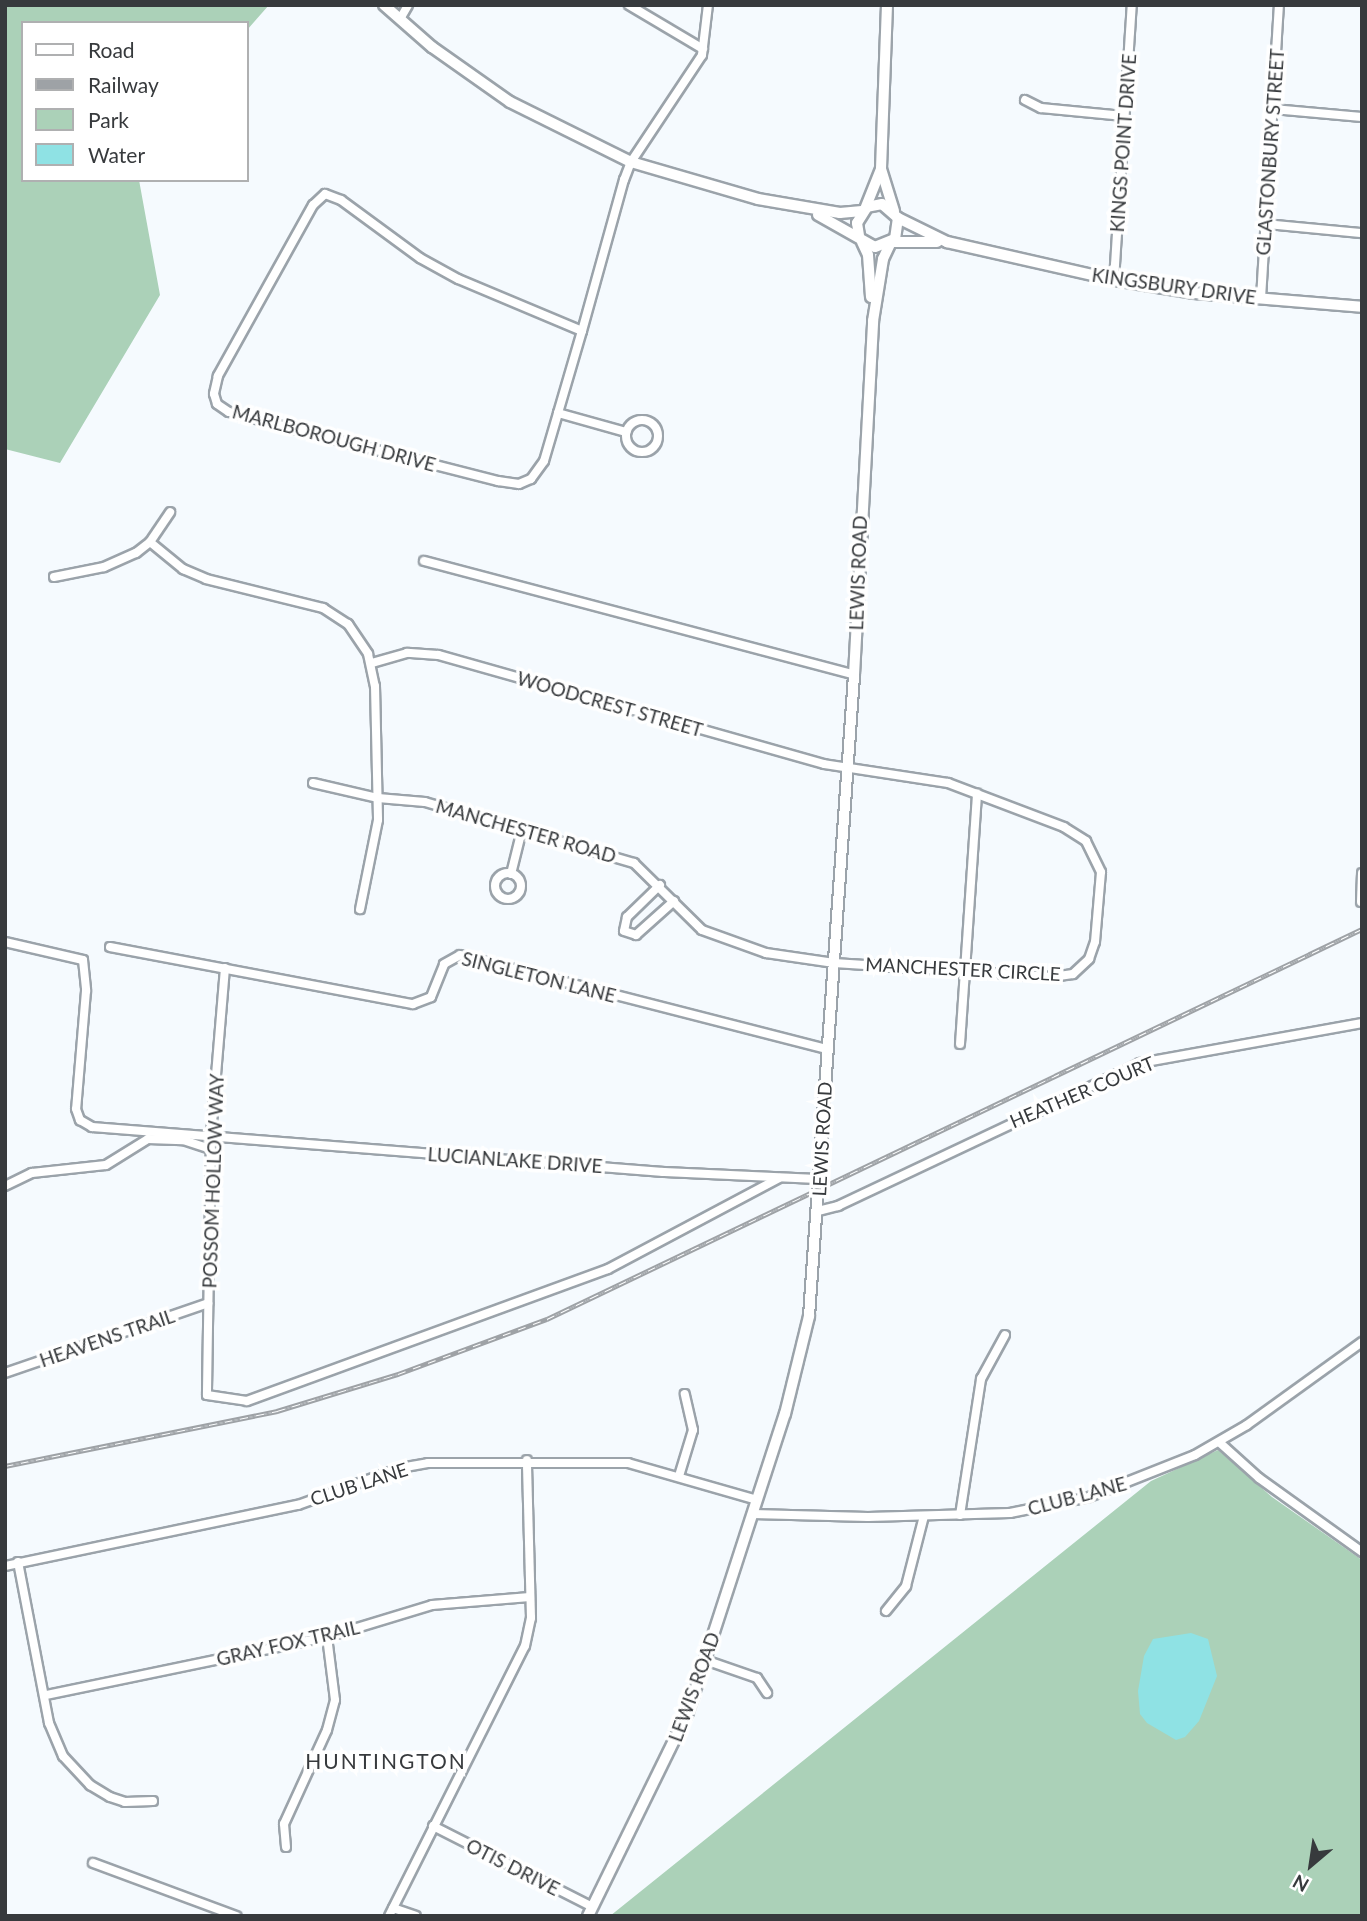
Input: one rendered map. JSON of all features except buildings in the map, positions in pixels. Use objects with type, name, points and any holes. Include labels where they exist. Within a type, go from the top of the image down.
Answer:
[{"type":"street","name":"KINGSBURY DRIVE","points":[[384,5],[510,102],[631,162],[713,188],[796,207],[837,222],[875,247],[891,243],[947,242],[1114,280],[1362,307]]},
{"type":"street","points":[[400,19],[408,5]]},
{"type":"street","points":[[629,5],[703,49],[708,5]]},
{"type":"street","points":[[887,5],[881,169],[899,232],[891,243]]},
{"type":"street","name":"KINGS POINT DRIVE","points":[[1114,280],[1132,5]]},
{"type":"street","name":"GLASTONBURY STREET","points":[[1261,298],[1279,5]]},
{"type":"street","name":"MARLBOROUGH DRIVE","points":[[582,331],[458,279],[420,258],[341,200],[325,194],[313,205],[213,387],[217,404],[229,412],[519,484],[531,479],[539,470],[558,413],[582,331],[631,162],[703,49]]},
{"type":"street","points":[[1025,100],[1041,108],[1124,116]]},
{"type":"street","points":[[1273,109],[1362,117]]},
{"type":"street","points":[[860,237],[856,223],[881,169]]},
{"type":"street","name":"KINGSBURY DRIVE","points":[[796,207],[863,210],[882,204],[896,215],[947,242]]},
{"type":"street","points":[[1266,224],[1362,233]]},
{"type":"street","name":"LEWIS ROAD","points":[[860,237],[869,255],[873,321]]},
{"type":"street","name":"LEWIS ROAD","points":[[590,1912],[671,1751],[705,1660],[803,1350],[818,1211],[854,675],[873,321],[879,274],[891,243]]},
{"type":"street","points":[[558,413],[626,432]]},
{"type":"street","points":[[645,421],[656,429],[657,442],[648,451],[635,451],[628,445],[626,432],[633,423],[645,421]]},
{"type":"street","points":[[54,577],[124,560],[150,542],[170,512]]},
{"type":"street","points":[[150,542],[183,569],[206,579],[323,608],[342,618],[355,631],[372,663],[378,798],[376,846],[360,909]]},
{"type":"street","points":[[424,561],[854,675]]},
{"type":"street","name":"WOODCREST STREET","points":[[372,663],[407,653],[438,655],[848,768]]},
{"type":"street","name":"MANCHESTER CIRCLE","points":[[834,963],[1052,977],[1079,969],[1095,942],[1101,872],[1092,850],[1078,835],[976,794],[929,779],[848,768]]},
{"type":"street","name":"MANCHESTER ROAD","points":[[313,783],[378,798],[425,802],[634,863],[660,885],[694,924],[724,941],[778,956],[834,963]]},
{"type":"street","points":[[961,1044],[976,794]]},
{"type":"street","points":[[511,874],[522,830]]},
{"type":"street","points":[[1361,902],[1362,873]]},
{"type":"street","points":[[660,885],[624,921],[624,931],[636,935],[674,901]]},
{"type":"street","name":"LUCIANLAKE DRIVE","points":[[5,942],[76,956],[85,965],[76,1109],[84,1123],[211,1136],[819,1179]]},
{"type":"street","name":"SINGLETON LANE","points":[[110,947],[413,1004],[431,997],[444,964],[460,955],[827,1049]]},
{"type":"street","name":"POSSOM HOLLOW WAY","points":[[225,968],[211,1136],[207,1395],[247,1401],[608,1269],[779,1178]]},
{"type":"street","name":"HEATHER COURT","points":[[818,1211],[838,1206],[1140,1063],[1362,1023]]},
{"type":"street","points":[[5,1186],[32,1173],[106,1165],[148,1139],[183,1140],[211,1149]]},
{"type":"street","name":"HEAVENS TRAIL","points":[[5,1373],[208,1303]]},
{"type":"street","points":[[960,1515],[983,1368],[1005,1335]]},
{"type":"street","name":"CLUB LANE","points":[[752,1514],[960,1515],[1034,1510],[1089,1496],[1163,1470],[1219,1442],[1362,1342]]},
{"type":"street","points":[[679,1476],[693,1430],[685,1394]]},
{"type":"street","points":[[1219,1442],[1268,1485],[1362,1552]]},
{"type":"street","points":[[416,1916],[391,1912],[525,1646],[530,1597],[527,1460]]},
{"type":"street","name":"CLUB LANE","points":[[5,1566],[298,1505],[415,1465],[527,1460],[628,1463],[757,1500]]},
{"type":"street","points":[[886,1611],[906,1586],[924,1516]]},
{"type":"street","points":[[18,1562],[55,1742],[75,1772],[110,1797],[125,1802],[153,1801]]},
{"type":"street","name":"GRAY FOX TRAIL","points":[[46,1695],[327,1637],[432,1605],[530,1597]]},
{"type":"street","points":[[286,1847],[284,1824],[327,1730],[335,1700],[327,1637]]},
{"type":"street","points":[[705,1660],[757,1678],[766,1693]]},
{"type":"street","name":"OTIS DRIVE","points":[[433,1826],[590,1912]]},
{"type":"street","points":[[93,1863],[236,1916]]},
{"type":"green space","points":[[5,5],[269,5],[248,29],[248,21],[21,21],[21,182],[139,182],[160,295],[60,463],[5,449]]},
{"type":"green space","points":[[1218,1450],[1272,1497],[1362,1560],[1362,1916],[610,1916],[1151,1481]]},
{"type":"water","points":[[1191,1633],[1208,1639],[1217,1676],[1199,1721],[1185,1737],[1176,1740],[1147,1723],[1140,1714],[1138,1691],[1144,1656],[1153,1639]]},
{"type":"railway","points":[[5,1466],[277,1411],[398,1374],[547,1319],[1362,929]]},
{"type":"district","name":"HUNTINGTON","points":[[386,1761]]}]
